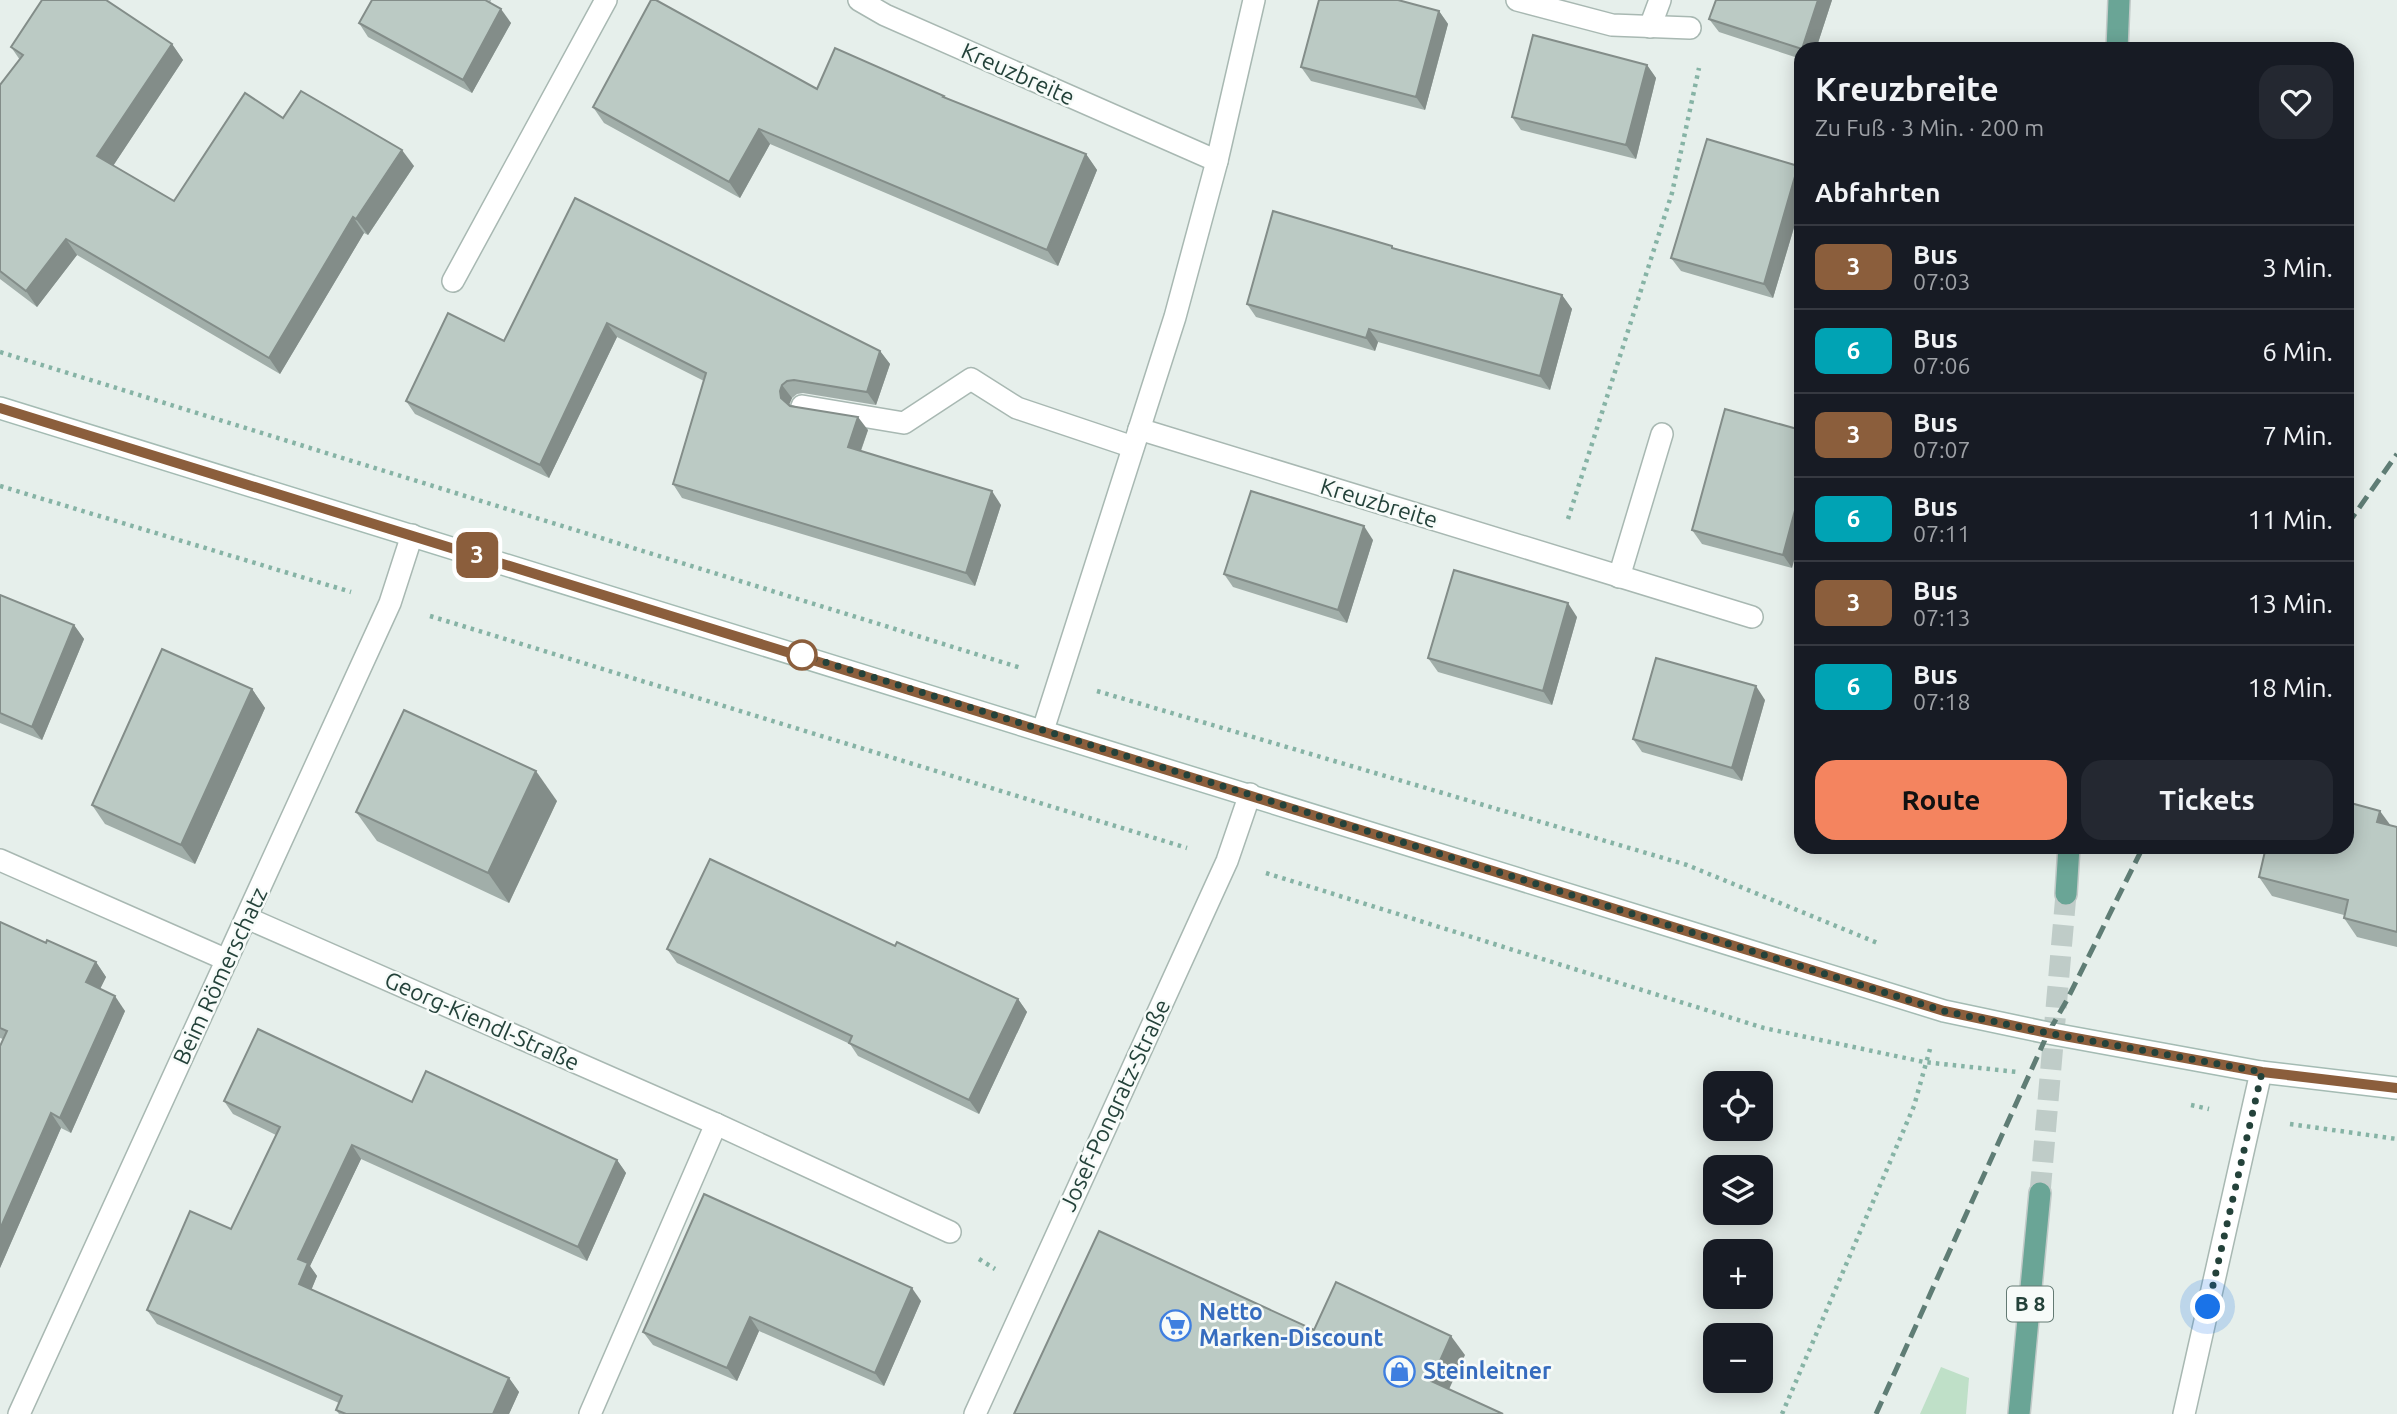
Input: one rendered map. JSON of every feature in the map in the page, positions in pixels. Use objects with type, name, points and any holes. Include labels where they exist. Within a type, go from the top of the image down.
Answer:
[{"type":"main road","points":[[2117,42],[2119,0]]},
{"type":"main road","points":[[2066,894],[2069,854]]},
{"type":"main road","name":"B 8","points":[[2019,1414],[2040,1193]]},
{"type":"street","points":[[453,281],[606,0]]},
{"type":"street","name":"Kreuzbreite","points":[[859,0],[885,15],[1217,161]]},
{"type":"street","points":[[1043,730],[1175,317],[1217,161],[1254,0]]},
{"type":"street","points":[[1517,0],[1612,25],[1690,28]]},
{"type":"street","points":[[1650,27],[1660,0]]},
{"type":"street","name":"Kreuzbreite","points":[[802,406],[904,423],[971,379],[1017,408],[1136,438],[1556,557],[1752,617]]},
{"type":"street","points":[[0,408],[1944,1011],[2262,1072],[2397,1088]]},
{"type":"street","points":[[1619,577],[1662,434]]},
{"type":"street","name":"Beim Römerschatz","points":[[19,1414],[390,603],[412,535]]},
{"type":"street","name":"Josef-Pongratz-Straße","points":[[975,1414],[1227,861],[1250,794]]},
{"type":"street","points":[[0,860],[227,960]]},
{"type":"street","name":"Georg-Kiendl-Straße","points":[[247,918],[716,1124],[950,1232]]},
{"type":"street","points":[[2184,1414],[2262,1072]]},
{"type":"street","points":[[590,1414],[716,1124]]},
{"type":"path","points":[[1556,557],[1672,193],[1700,65],[1690,28]]},
{"type":"path","points":[[0,352],[1059,680],[1687,865],[1891,949]]},
{"type":"path","points":[[1782,1414],[1914,1106],[1924,1062],[1944,1011]]},
{"type":"path","points":[[950,1232],[982,1262],[1032,1287]]},
{"type":"green space","points":[[1941,1367],[1969,1378],[1966,1414],[1920,1414]]},
{"type":"building","points":[[42,0],[106,0],[172,44],[97,156],[174,201],[245,93],[283,118],[301,91],[402,150],[356,219],[353,217],[269,358],[66,239],[26,291],[0,271],[0,85],[23,55],[11,47]]},
{"type":"building","points":[[372,0],[485,0],[501,9],[463,80],[359,23]]},
{"type":"building","points":[[651,0],[656,0],[817,89],[835,48],[943,97],[1086,154],[1047,250],[759,129],[729,182],[593,107]]},
{"type":"building","points":[[1319,0],[1398,0],[1439,11],[1416,97],[1301,67]]},
{"type":"building","points":[[1716,0],[1818,0],[1804,42],[1794,42],[1794,46],[1709,19]]},
{"type":"building","points":[[1533,35],[1647,65],[1626,145],[1512,117]]},
{"type":"building","points":[[1707,139],[1794,165],[1794,180],[1764,284],[1671,258]]},
{"type":"building","points":[[575,198],[880,351],[867,392],[794,380],[782,385],[781,398],[790,406],[858,417],[848,447],[992,491],[966,573],[673,484],[706,373],[607,323],[540,465],[406,401],[448,313],[504,341]]},
{"type":"building","points":[[1273,211],[1392,248],[1562,295],[1540,376],[1369,329],[1366,338],[1247,304]]},
{"type":"building","points":[[1725,409],[1794,428],[1794,514],[1783,555],[1692,530]]},
{"type":"building","points":[[1251,491],[1364,526],[1338,610],[1224,574]]},
{"type":"building","points":[[1454,570],[1568,603],[1543,691],[1428,658]]},
{"type":"building","points":[[0,595],[74,625],[32,727],[0,713]]},
{"type":"building","points":[[162,649],[252,689],[181,845],[92,805]]},
{"type":"building","points":[[1656,658],[1756,686],[1732,768],[1633,739]]},
{"type":"building","points":[[404,710],[536,771],[488,873],[356,812]]},
{"type":"building","points":[[2354,804],[2380,811],[2377,822],[2397,827],[2397,932],[2344,918],[2348,900],[2259,877],[2264,854],[2354,854]]},
{"type":"building","points":[[710,859],[895,946],[897,942],[1018,999],[969,1100],[849,1043],[852,1036],[667,949]]},
{"type":"building","points":[[0,922],[96,962],[86,982],[115,996],[60,1118],[51,1113],[0,1229],[0,1046],[7,1031],[0,1028]]},
{"type":"building","points":[[258,1029],[412,1102],[426,1071],[617,1160],[578,1247],[352,1145],[298,1259],[308,1263],[299,1284],[509,1378],[493,1414],[346,1414],[336,1410],[342,1396],[147,1310],[190,1211],[231,1229],[280,1127],[224,1101]]},
{"type":"building","points":[[704,1194],[912,1288],[875,1373],[750,1317],[727,1368],[643,1332]]},
{"type":"building","name":"Netto Marken-Discount","points":[[1099,1231],[1314,1330],[1336,1282],[1451,1336],[1431,1381],[1503,1414],[1014,1414]]},
{"type":"tunnel","points":[[2040,1193],[2066,894]]},
{"type":"railway","points":[[2354,515],[2397,454]]},
{"type":"railway","points":[[1876,1414],[2048,1033],[2140,854]]},
{"type":"bus line","name":"3","points":[[0,408],[1944,1011],[2262,1072],[2397,1088]]},
{"type":"place","name":"Netto Marken-Discount","points":[[1176,1325]]},
{"type":"place","name":"Steinleitner","points":[[1400,1371]]},
{"type":"route","points":[[802,655],[1944,1011],[2262,1072],[2208,1307]]}]
